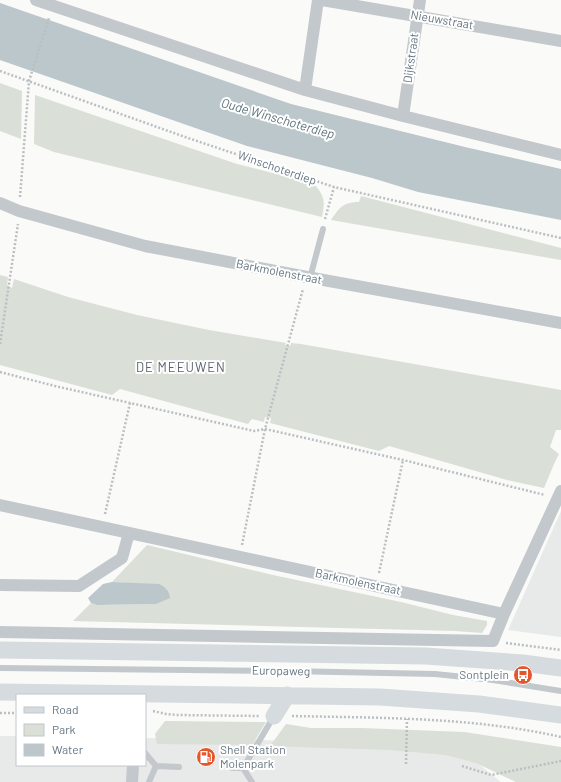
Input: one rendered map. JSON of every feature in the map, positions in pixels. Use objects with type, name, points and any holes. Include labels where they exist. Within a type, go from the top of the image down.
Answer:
[{"type":"main road","name":"Europaweg","points":[[0,650],[426,656],[523,663],[561,668]]},
{"type":"main road","name":"Europaweg","points":[[0,692],[79,694]]},
{"type":"main road","name":"Europaweg","points":[[146,695],[380,697],[479,704],[561,715]]},
{"type":"main road","points":[[274,716],[286,696]]},
{"type":"street","points":[[36,0],[52,7],[305,90],[561,155]]},
{"type":"street","points":[[305,90],[318,0]]},
{"type":"street","name":"Nieuwstraat","points":[[322,0],[350,2],[561,41]]},
{"type":"street","name":"Dijkstraat","points":[[403,116],[420,0]]},
{"type":"street","name":"Barkmolenstraat","points":[[0,204],[19,211],[145,246],[308,278],[561,323]]},
{"type":"street","points":[[0,632],[493,641],[559,495]]},
{"type":"street","name":"Barkmolenstraat","points":[[0,505],[504,614]]},
{"type":"street","points":[[0,585],[79,586],[122,558],[129,533]]},
{"type":"street","points":[[132,782],[133,766]]},
{"type":"lane","points":[[308,278],[323,229]]},
{"type":"lane","name":"Europaweg","points":[[0,668],[435,674],[493,680],[561,690]]},
{"type":"lane","points":[[243,768],[274,716]]},
{"type":"lane","points":[[146,754],[156,766],[179,767]]},
{"type":"lane","points":[[149,782],[156,766]]},
{"type":"lane","points":[[232,768],[243,768]]},
{"type":"lane","points":[[243,768],[252,782]]},
{"type":"path","points":[[0,344],[19,211],[29,81],[52,7]]},
{"type":"path","name":"Winschoterdiep","points":[[0,71],[188,138],[334,187],[561,238]]},
{"type":"path","points":[[323,229],[334,187]]},
{"type":"path","points":[[240,557],[267,423],[290,336],[308,278]]},
{"type":"path","points":[[0,372],[254,431],[266,429],[559,495]]},
{"type":"path","points":[[102,527],[130,403]]},
{"type":"path","points":[[377,586],[403,460]]},
{"type":"path","points":[[493,641],[561,650]]},
{"type":"path","points":[[148,708],[157,712],[178,715],[407,719],[477,724],[561,736]]},
{"type":"path","points":[[0,713],[16,713]]},
{"type":"path","points":[[406,764],[407,719]]},
{"type":"path","points":[[462,766],[491,775],[561,762]]},
{"type":"shaded area","points":[[561,511],[561,637],[508,630]]},
{"type":"shaded area","points":[[0,736],[16,736],[16,766],[146,766],[146,738],[365,742],[458,747],[501,782],[0,782]]},
{"type":"green space","points":[[0,83],[22,91],[21,139],[0,131]]},
{"type":"green space","points":[[35,95],[237,164],[313,183],[322,195],[324,207],[322,217],[54,152],[34,144]]},
{"type":"green space","points":[[361,196],[561,248],[561,260],[331,220],[342,206],[349,203],[359,202]]},
{"type":"green space","points":[[0,275],[8,277],[7,285],[12,288],[14,279],[68,297],[137,315],[209,330],[286,343],[285,345],[290,346],[291,343],[301,344],[561,390],[561,430],[556,430],[550,447],[559,454],[544,488],[507,480],[389,446],[379,451],[270,423],[271,418],[265,417],[264,422],[252,419],[248,424],[120,389],[112,395],[0,365]]},
{"type":"green space","points":[[147,545],[273,575],[401,602],[453,615],[487,621],[487,625],[482,633],[455,631],[73,621],[91,603],[97,605],[156,604],[159,585],[112,582]]},
{"type":"green space","points":[[165,721],[266,722],[252,745],[157,744],[155,734]]},
{"type":"green space","points":[[286,724],[311,728],[362,728],[464,732],[561,747],[561,782],[516,782],[476,763],[446,755],[389,750],[270,746]]},
{"type":"water","name":"Oude Winschoterdiep","points":[[0,3],[291,104],[561,169],[561,220],[418,192],[372,178],[247,146],[0,60]]},
{"type":"water","points":[[112,582],[159,584],[166,589],[170,598],[156,604],[97,605],[91,603],[88,598],[103,584]]},
{"type":"place","name":"Sontplein","points":[[523,675]]},
{"type":"place","name":"Shell Station Molenpark","points":[[206,757]]},
{"type":"district","name":"DE MEEUWEN","points":[[181,367]]}]
